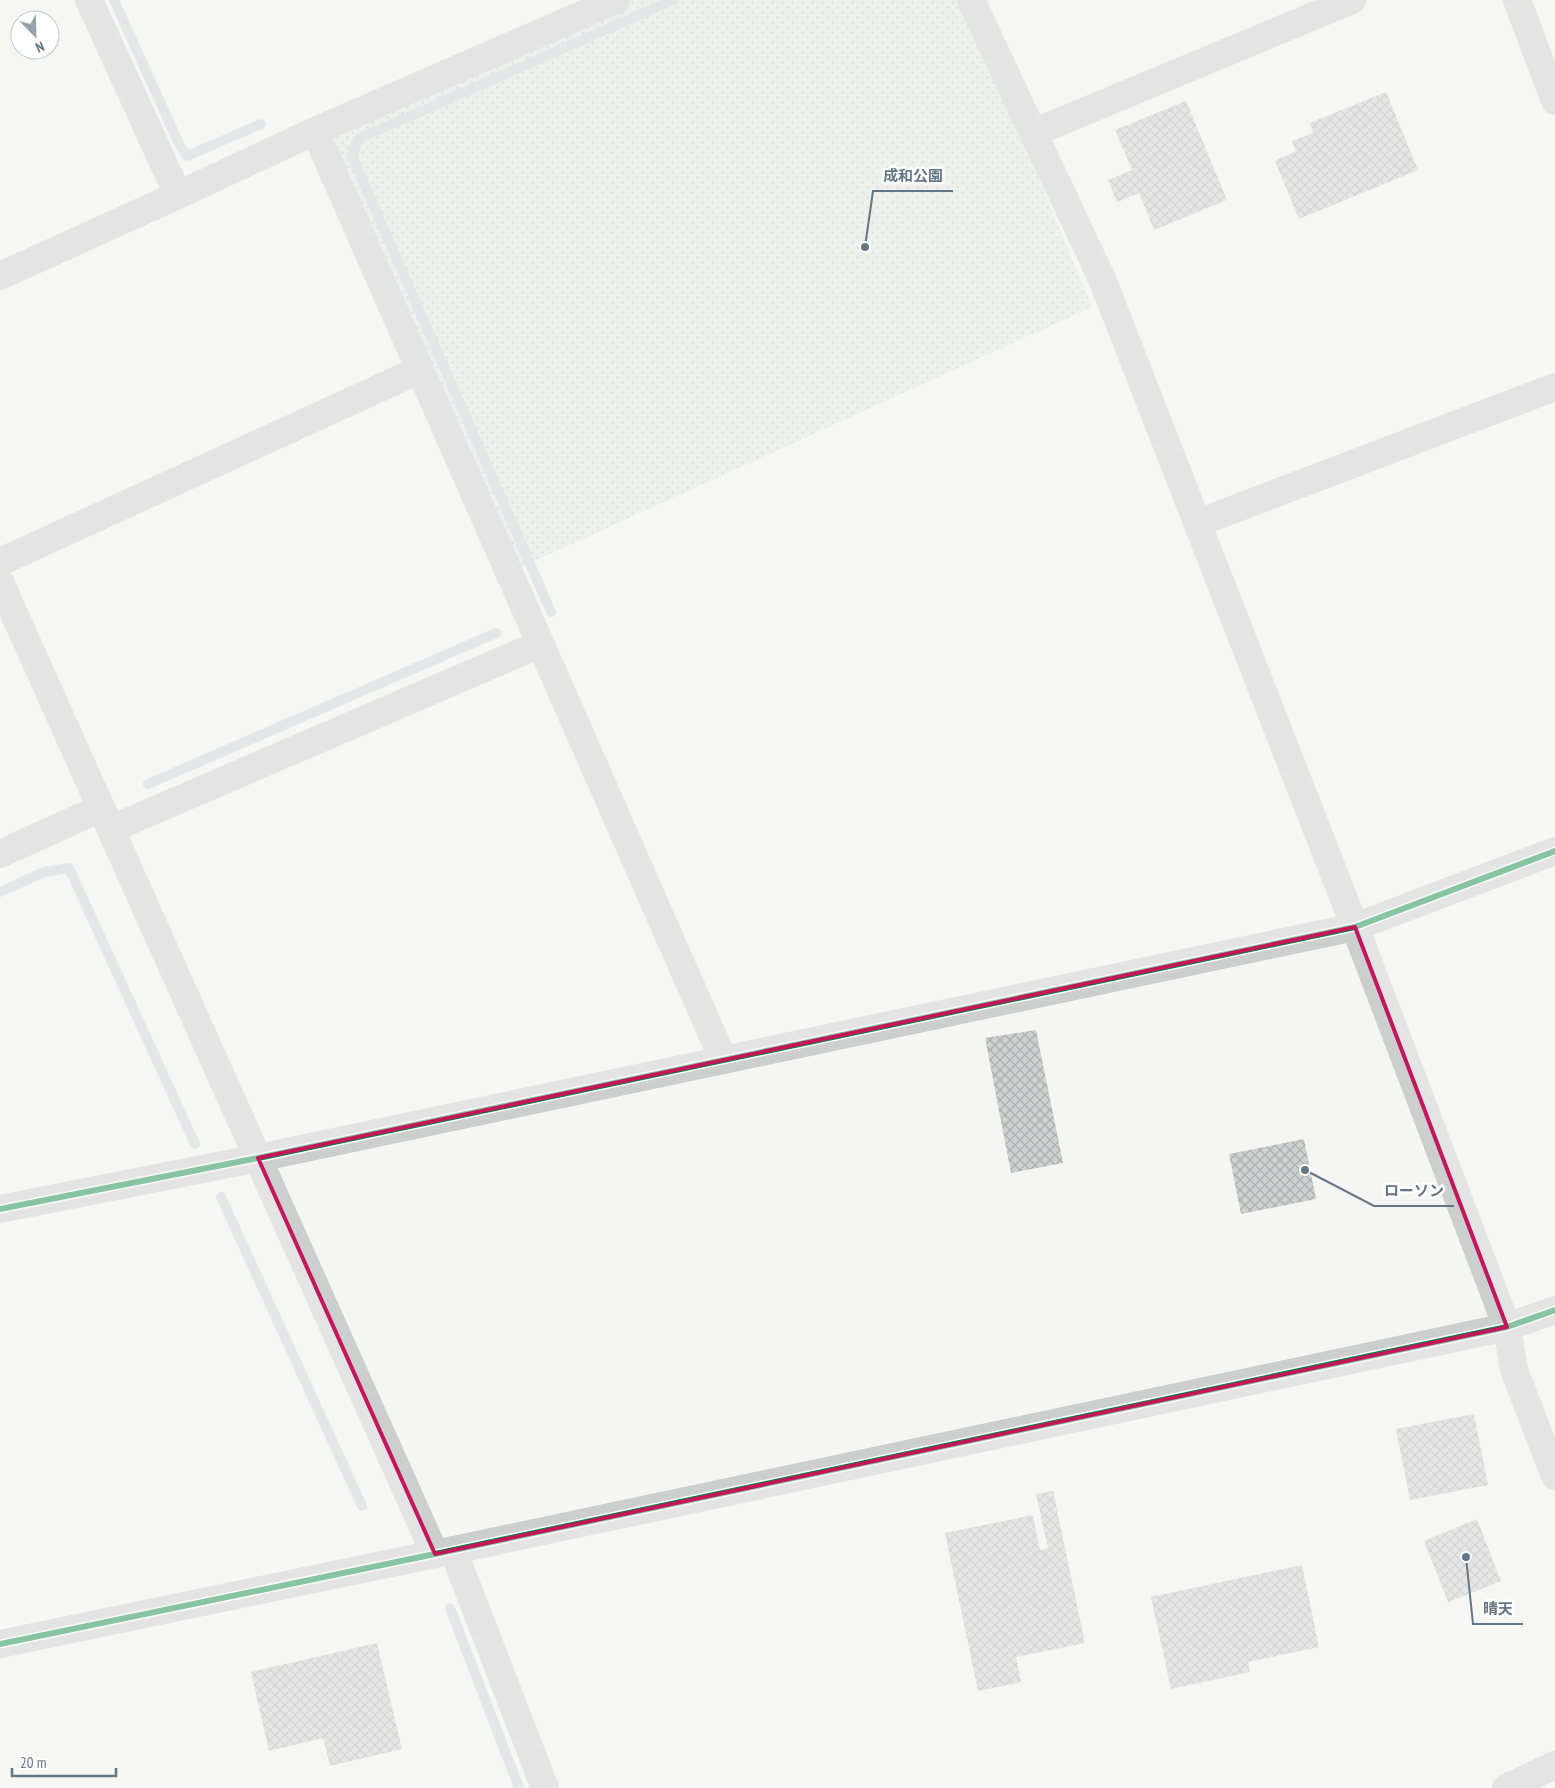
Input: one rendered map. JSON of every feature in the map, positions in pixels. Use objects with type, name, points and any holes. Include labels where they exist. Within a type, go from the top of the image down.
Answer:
[{"type":"street","points":[[89,0],[178,196]]},
{"type":"street","points":[[0,276],[178,196],[315,131],[616,0]]},
{"type":"street","points":[[971,0],[1102,279],[1355,927],[1507,1327],[1514,1370],[1555,1476]]},
{"type":"street","points":[[1033,133],[1352,0]]},
{"type":"street","points":[[1517,0],[1555,101]]},
{"type":"street","points":[[315,131],[723,1059]]},
{"type":"street","points":[[0,562],[419,370]]},
{"type":"street","points":[[1198,523],[1555,387]]},
{"type":"street","points":[[0,582],[258,1158],[444,1552],[545,1788]]},
{"type":"street","points":[[0,854],[106,819],[540,644]]},
{"type":"street","points":[[0,1210],[258,1158],[1355,927],[1555,851]]},
{"type":"street","points":[[0,1644],[1507,1327],[1555,1310]]},
{"type":"street","points":[[1506,1788],[1555,1765]]},
{"type":"highlighted area","points":[[1355,927],[1507,1327],[435,1554],[258,1158]]},
{"type":"shaded area","points":[[616,0],[965,0],[1092,307],[508,573],[315,131]]},
{"type":"building","points":[[1386,92],[1418,170],[1299,219],[1275,161],[1296,151],[1292,141],[1313,133],[1310,123]]},
{"type":"building","points":[[1186,101],[1227,200],[1154,230],[1139,193],[1117,202],[1108,180],[1132,170],[1115,130]]},
{"type":"building","points":[[1036,1030],[1063,1163],[1011,1173],[985,1038]]},
{"type":"building","points":[[1304,1139],[1316,1199],[1241,1214],[1229,1154]]},
{"type":"building","points":[[1474,1414],[1488,1485],[1410,1500],[1396,1429]]},
{"type":"building","points":[[1053,1491],[1085,1643],[1016,1657],[1021,1682],[978,1691],[945,1533],[1033,1515],[1040,1550],[1048,1548],[1036,1494]]},
{"type":"building","points":[[1477,1519],[1501,1581],[1448,1602],[1424,1541]]},
{"type":"building","points":[[1302,1565],[1319,1647],[1248,1662],[1250,1672],[1171,1689],[1151,1597]]},
{"type":"building","points":[[377,1643],[402,1749],[330,1766],[323,1738],[269,1751],[251,1672]]},
{"type":"waterway","points":[[114,0],[180,146],[187,156],[261,124]]},
{"type":"waterway","points":[[551,612],[352,156],[358,139],[673,0]]},
{"type":"waterway","points":[[148,784],[496,633]]},
{"type":"waterway","points":[[0,892],[44,872],[69,868],[195,1144]]},
{"type":"waterway","points":[[221,1197],[362,1506]]},
{"type":"waterway","points":[[450,1608],[519,1788]]},
{"type":"cycle path","points":[[0,1209],[258,1158],[1355,927],[1555,851]]},
{"type":"cycle path","points":[[0,1644],[1507,1327],[1555,1310]]},
{"type":"place","name":"成和公園","points":[[865,247]]},
{"type":"place","name":"ローソン","points":[[1305,1170]]},
{"type":"place","name":"晴天","points":[[1466,1557]]}]
